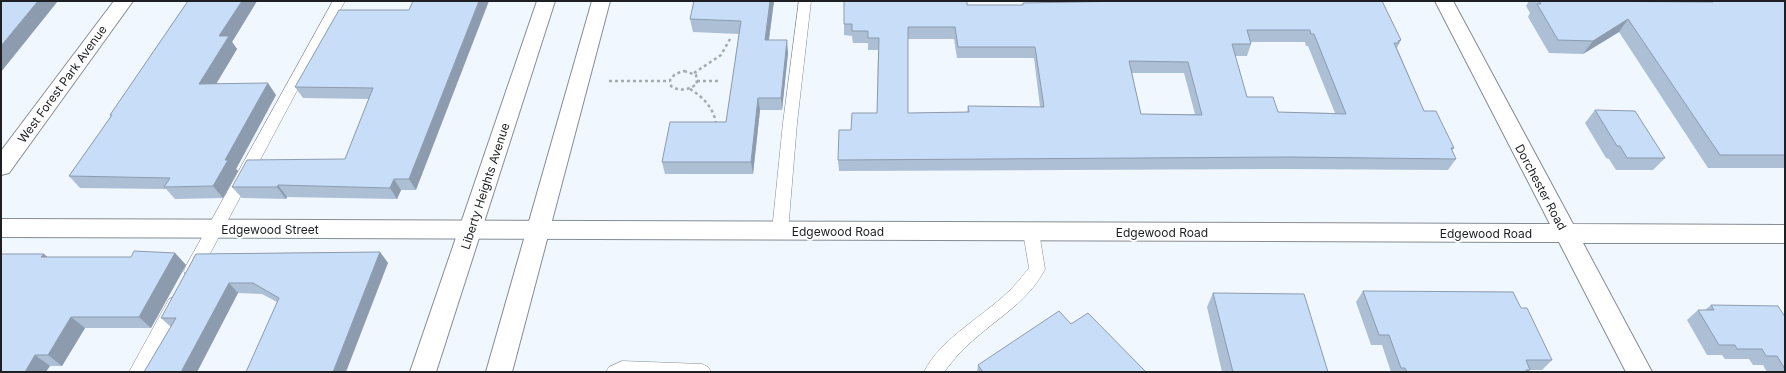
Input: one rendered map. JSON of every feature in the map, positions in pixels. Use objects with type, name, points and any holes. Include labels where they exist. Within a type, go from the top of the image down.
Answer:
[{"type":"street","name":"West Forest Park Avenue","points":[[1,167],[124,1]]},
{"type":"street","name":"Liberty Heights Avenue","points":[[423,372],[546,1]]},
{"type":"street","points":[[498,372],[602,1]]},
{"type":"street","name":"Dorchester Road","points":[[1444,1],[1639,372]]},
{"type":"street","name":"Edgewood Street","points":[[1,228],[539,229]]},
{"type":"street","name":"Edgewood Road","points":[[539,229],[1785,234]]},
{"type":"lane","points":[[138,372],[339,1]]},
{"type":"lane","points":[[780,231],[790,123],[805,1]]},
{"type":"lane","points":[[933,372],[956,345],[1019,292],[1037,269],[1031,232]]},
{"type":"lane","points":[[615,372],[622,369],[702,372]]},
{"type":"path","points":[[694,73],[717,58],[726,48],[730,39]]},
{"type":"path","points":[[698,81],[694,73],[689,71],[679,72],[672,76],[670,81],[671,86],[677,90],[690,89],[699,94],[706,102],[716,120],[715,126]]},
{"type":"path","points":[[609,81],[670,81]]},
{"type":"path","points":[[690,89],[698,81],[721,81]]},
{"type":"building","points":[[1,1],[38,1],[1,46]]},
{"type":"building","points":[[188,1],[242,1],[219,36],[229,36],[199,84],[268,83],[225,160],[228,160],[213,186],[164,187],[170,178],[69,176],[112,115],[110,115]]},
{"type":"building","points":[[413,1],[479,1],[409,179],[394,179],[390,188],[278,185],[277,187],[232,187],[247,160],[345,159],[373,88],[295,87],[339,10],[409,10]]},
{"type":"building","points":[[694,1],[770,1],[765,40],[787,40],[781,98],[758,98],[751,162],[662,162],[670,122],[726,122],[741,21],[690,19]]},
{"type":"building","points":[[844,1],[967,1],[967,5],[1023,5],[1023,3],[1130,1],[1382,1],[1401,40],[1398,41],[1399,43],[1394,43],[1424,111],[1436,111],[1454,148],[1451,148],[1456,159],[1291,157],[838,160],[839,130],[851,130],[852,113],[877,113],[879,38],[868,38],[868,31],[852,31],[852,24],[844,24]],"holes":[[[908,27],[955,27],[958,47],[1035,47],[1044,107],[968,106],[969,112],[908,113]],[[1247,30],[1310,30],[1311,34],[1314,34],[1346,114],[1278,112],[1273,97],[1247,97],[1232,44],[1251,44]],[[1129,61],[1188,62],[1202,115],[1141,114]]]},
{"type":"building","points":[[1539,1],[1785,1],[1785,155],[1720,155],[1628,19],[1593,41],[1558,40],[1537,4],[1541,4]]},
{"type":"building","points":[[1595,110],[1635,111],[1665,158],[1627,158],[1620,146],[1617,146]]},
{"type":"building","points":[[134,251],[175,253],[139,317],[71,317],[48,355],[35,355],[25,372],[1,372],[2,254],[44,254],[41,257],[131,257]]},
{"type":"building","points":[[380,252],[333,372],[246,372],[279,298],[253,283],[229,283],[181,372],[144,372],[176,318],[161,318],[196,254]]},
{"type":"building","points":[[1363,291],[1513,292],[1521,308],[1527,308],[1552,360],[1526,360],[1530,370],[1526,370],[1527,372],[1407,372],[1405,368],[1401,368],[1389,335],[1379,335]]},
{"type":"building","points":[[1213,293],[1304,294],[1328,372],[1233,372]]},
{"type":"building","points":[[1711,305],[1778,306],[1785,317],[1785,369],[1777,356],[1766,356],[1762,349],[1737,349],[1735,345],[1719,345],[1698,310],[1714,310]]},
{"type":"building","points":[[1059,311],[1071,324],[1088,313],[1146,372],[983,372],[978,365]]}]
